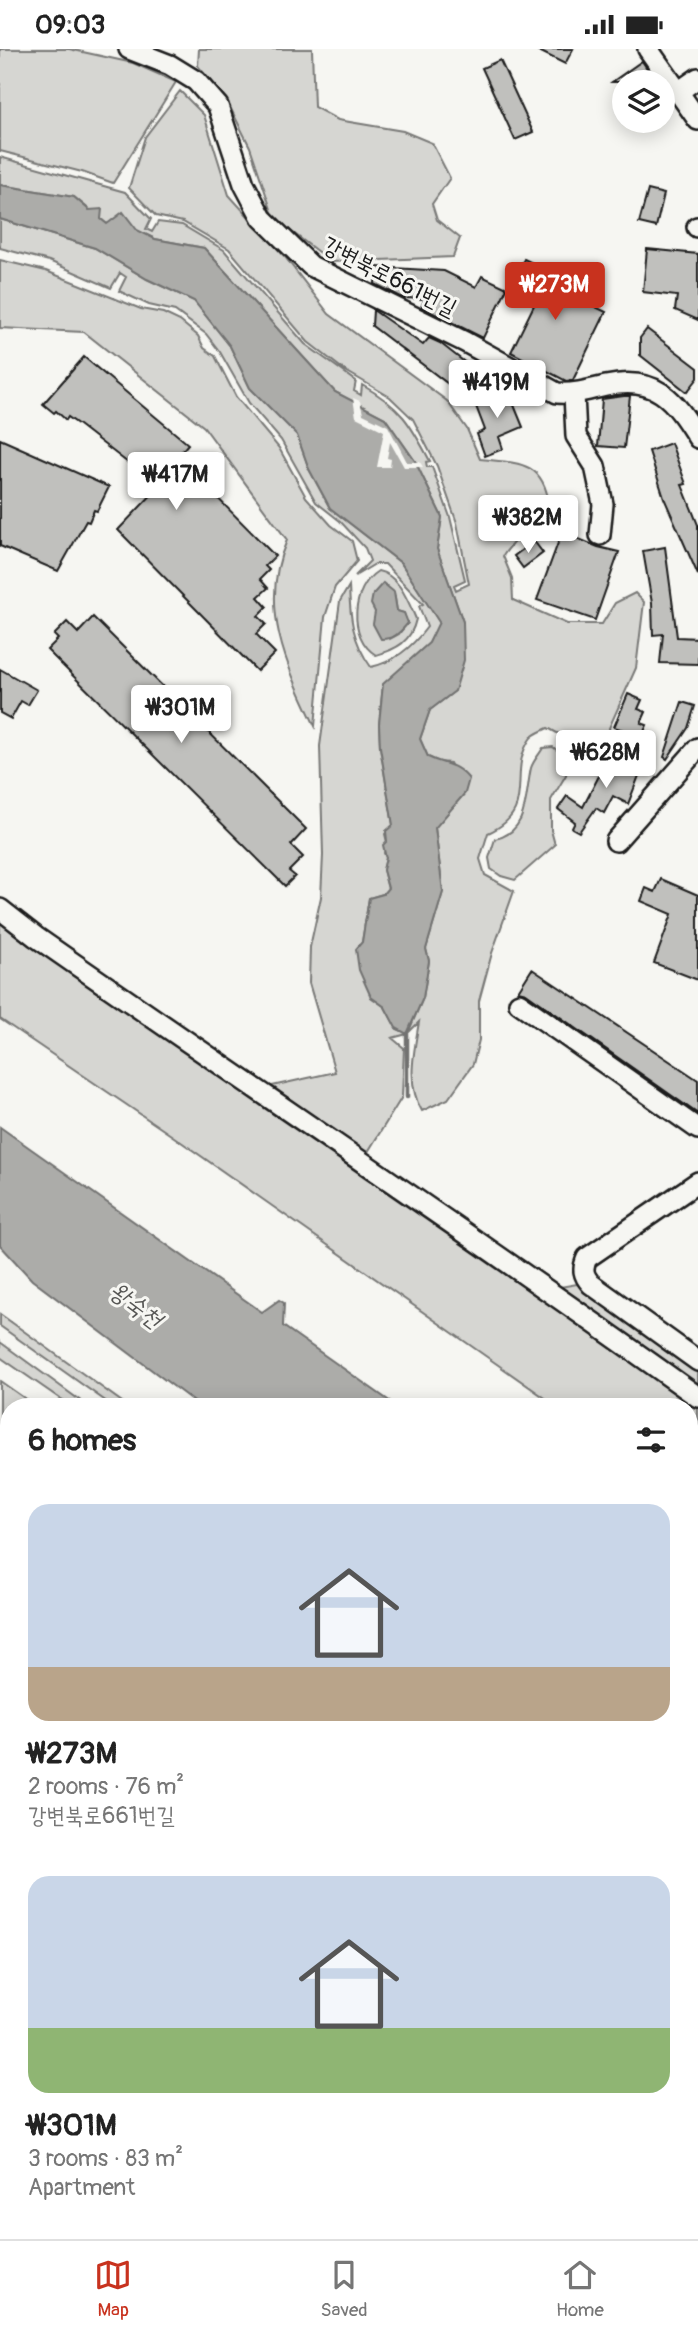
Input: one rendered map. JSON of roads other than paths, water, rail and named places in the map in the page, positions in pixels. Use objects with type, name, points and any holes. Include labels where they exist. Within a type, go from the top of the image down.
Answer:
[{"type":"street","name":"강변북로661번길","points":[[130,49],[170,65],[196,81],[218,106],[244,184],[262,218],[311,266],[465,342],[557,393],[574,394],[638,381],[652,386],[665,394],[698,438]]},
{"type":"street","points":[[648,49],[698,120]]},
{"type":"street","points":[[678,92],[698,78]]},
{"type":"street","points":[[574,394],[576,436],[595,466],[604,505],[600,535]]},
{"type":"street","points":[[616,841],[695,756]]},
{"type":"street","points":[[0,909],[327,1140],[531,1277],[698,1397]]},
{"type":"street","points":[[519,1003],[698,1129]]},
{"type":"street","points":[[698,1182],[587,1258],[583,1267],[584,1277],[591,1285],[698,1361]]},
{"type":"water","points":[[0,185],[74,197],[89,210],[102,209],[101,219],[107,224],[123,212],[137,230],[155,239],[204,248],[335,392],[385,418],[415,461],[442,517],[437,549],[463,622],[464,660],[455,691],[430,710],[420,739],[428,757],[455,767],[469,779],[465,793],[435,828],[443,892],[426,949],[429,961],[423,998],[407,1034],[396,1028],[385,1007],[371,997],[359,970],[356,949],[362,942],[369,898],[383,894],[388,888],[383,870],[386,858],[383,845],[387,841],[386,831],[393,825],[380,747],[383,684],[429,643],[439,622],[401,563],[330,508],[309,469],[297,435],[250,388],[230,346],[194,301],[147,279],[95,248],[0,219]]},
{"type":"water","points":[[383,583],[394,592],[397,611],[404,613],[408,623],[396,635],[381,639],[373,624],[375,612],[371,604],[373,594]]},
{"type":"water","name":"왕숙천","points":[[0,1127],[262,1312],[279,1300],[284,1303],[283,1326],[385,1398],[189,1398],[32,1280],[0,1245]]},
{"type":"waterway","points":[[407,1034],[407,1097]]}]
